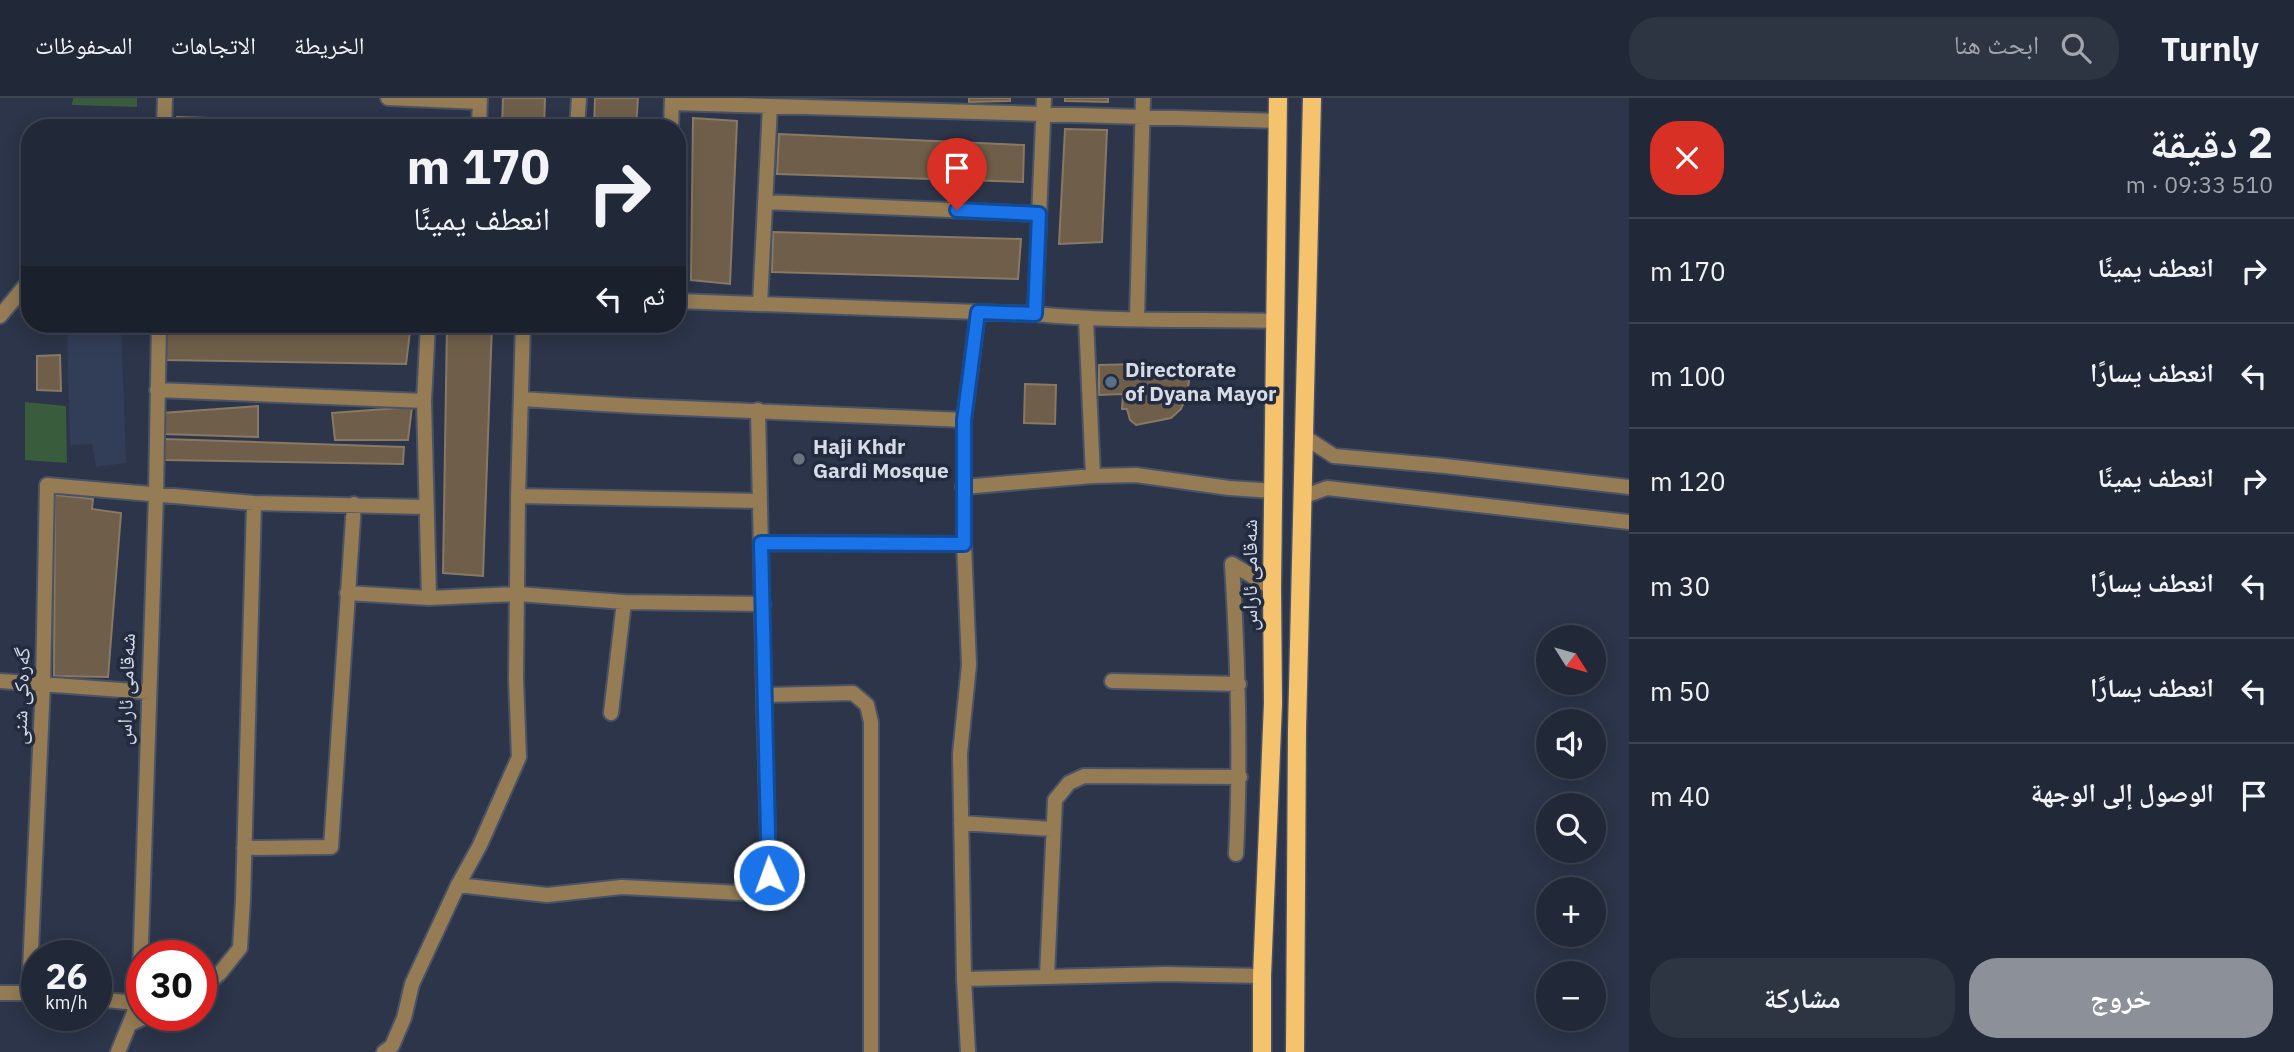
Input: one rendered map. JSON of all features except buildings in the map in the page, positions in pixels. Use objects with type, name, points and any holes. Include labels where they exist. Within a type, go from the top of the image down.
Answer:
[{"type":"main road","name":"شەقامی ئاراس","points":[[1262,1052],[1262,976],[1273,703],[1272,588],[1279,98]]},
{"type":"main road","points":[[1295,1052],[1297,730],[1312,98]]},
{"type":"main road","points":[[1273,703],[1285,726],[1297,730]]},
{"type":"street","points":[[164,119],[165,98]]},
{"type":"street","points":[[388,98],[480,100],[479,119]]},
{"type":"street","points":[[578,119],[579,98]]},
{"type":"street","points":[[1035,314],[1044,98]]},
{"type":"street","points":[[1137,318],[1143,98]]},
{"type":"street","points":[[671,119],[672,100],[769,106],[944,105],[1043,115],[1278,121]]},
{"type":"street","points":[[760,304],[769,106]]},
{"type":"street","points":[[765,202],[1039,214]]},
{"type":"street","points":[[0,316],[21,291]]},
{"type":"street","points":[[686,301],[1035,314],[1086,319],[1276,321]]},
{"type":"street","points":[[968,1052],[960,754],[969,665],[963,487],[964,420],[978,312]]},
{"type":"street","points":[[1086,319],[1093,476]]},
{"type":"street","name":"شەقامی ئاراس","points":[[141,940],[159,333]]},
{"type":"street","points":[[428,333],[424,401],[429,598]]},
{"type":"street","points":[[384,1052],[392,1045],[404,1018],[412,984],[458,886],[481,845],[519,757],[516,679],[523,333]]},
{"type":"street","points":[[157,390],[424,401]]},
{"type":"street","points":[[521,399],[964,420]]},
{"type":"street","points":[[458,886],[547,895],[622,887],[741,893],[762,886],[769,875],[758,410]]},
{"type":"street","points":[[1303,436],[1334,456],[1629,487]]},
{"type":"street","points":[[963,487],[1136,475],[1229,488],[1274,491]]},
{"type":"street","name":"گەرەکی شنی","points":[[35,940],[47,485],[156,496]]},
{"type":"street","points":[[1302,497],[1327,488],[1629,522]]},
{"type":"street","points":[[156,496],[254,503],[425,507]]},
{"type":"street","points":[[518,496],[760,501]]},
{"type":"street","points":[[217,976],[240,948],[254,503]]},
{"type":"street","points":[[244,848],[331,846],[354,504]]},
{"type":"street","points":[[761,543],[964,544]]},
{"type":"street","points":[[1237,854],[1239,684],[1233,564],[1272,588]]},
{"type":"street","points":[[347,593],[429,598],[518,594],[624,602],[763,604]]},
{"type":"street","points":[[611,713],[624,602]]},
{"type":"street","points":[[0,681],[148,692]]},
{"type":"street","points":[[1112,681],[1239,684]]},
{"type":"street","points":[[764,695],[853,694],[867,705],[871,722],[871,1052]]},
{"type":"street","points":[[1048,976],[1055,800],[1069,783],[1084,776],[1240,777]]},
{"type":"street","points":[[961,824],[1052,829]]},
{"type":"street","points":[[964,979],[1165,974],[1262,976]]},
{"type":"street","points":[[0,993],[21,993]]},
{"type":"street","name":"شەقامی ئاراس","points":[[118,1052],[127,1031]]},
{"type":"shaded area","points":[[67,333],[121,333],[126,463],[96,467],[92,444],[70,445]]},
{"type":"green space","points":[[73,98],[137,98],[137,107],[72,105]]},
{"type":"green space","points":[[25,402],[66,406],[67,463],[25,460]]},
{"type":"place","name":"Directorate of Dyana Mayor","points":[[1111,382]]},
{"type":"place","name":"Haji Khdr Gardi Mosque","points":[[799,459]]},
{"type":"route","points":[[769,875],[761,543],[964,544],[964,420],[978,312],[1035,314],[1039,214],[957,210]]}]
